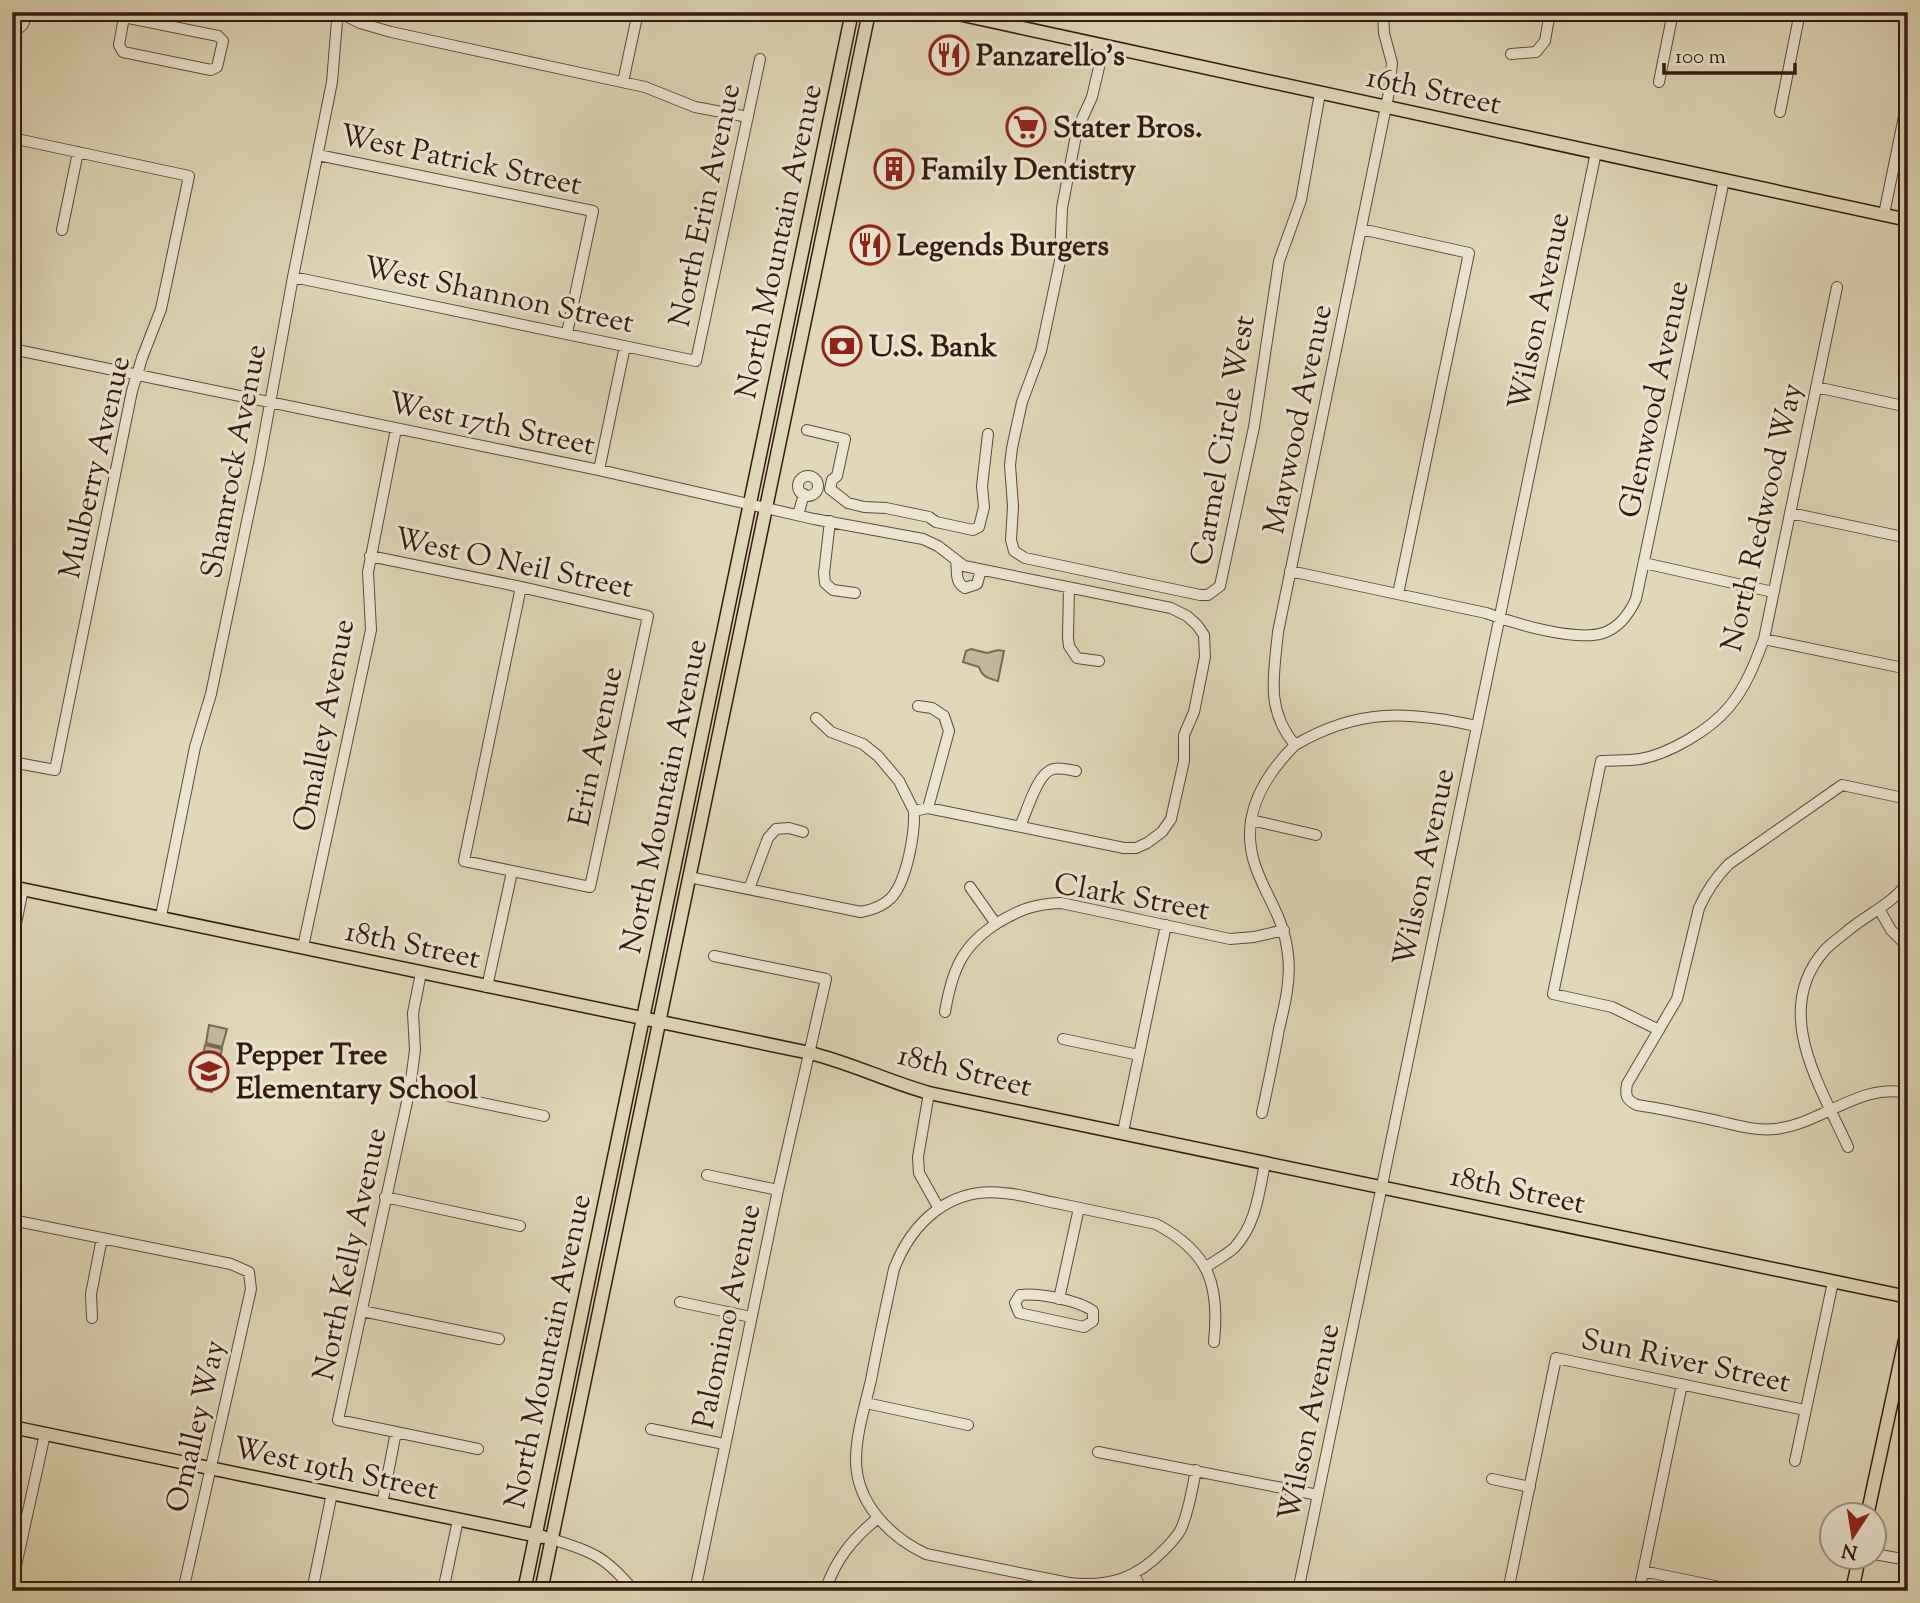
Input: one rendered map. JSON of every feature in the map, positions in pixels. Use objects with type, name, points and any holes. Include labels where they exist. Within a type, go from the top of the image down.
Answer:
[{"type":"main road","name":"North Mountain Avenue","points":[[524,1591],[852,12]]},
{"type":"main road","name":"North Mountain Avenue","points":[[541,1591],[869,12]]},
{"type":"main road","name":"16th Street","points":[[949,12],[1004,18],[1104,46],[1908,220]]},
{"type":"main road","points":[[802,261],[817,266]]},
{"type":"main road","name":"18th Street","points":[[18,888],[810,1052],[846,1062],[888,1080],[929,1093],[1908,1297]]},
{"type":"main road","points":[[1870,1502],[1908,1326]]},
{"type":"main road","name":"West 19th Street","points":[[12,1427],[551,1539]]},
{"type":"main road","points":[[1852,1591],[1856,1572]]},
{"type":"street","points":[[104,12],[218,36],[223,41],[217,67],[211,70],[123,52],[118,45],[124,17]]},
{"type":"street","points":[[638,12],[623,82],[662,92],[695,107],[748,117]]},
{"type":"street","name":"Maywood Avenue","points":[[1295,744],[1278,721],[1274,692],[1278,632],[1392,76],[1383,12]]},
{"type":"street","points":[[1511,54],[1536,52],[1545,41],[1550,12]]},
{"type":"street","points":[[1659,82],[1673,12]]},
{"type":"street","points":[[1780,112],[1800,12]]},
{"type":"street","name":"Shamrock Avenue","points":[[162,916],[195,747],[211,694],[259,464],[332,82],[337,21],[342,14],[360,23],[391,32],[623,82]]},
{"type":"street","points":[[12,28],[20,28],[25,17]]},
{"type":"street","name":"Carmel Circle West","points":[[1104,46],[1092,97],[1077,130],[1062,208],[1060,261],[1041,351],[1022,402],[1010,465],[1013,506],[1011,540],[1014,551],[1025,558],[1052,565],[1200,595],[1208,595],[1220,586],[1254,427],[1279,261],[1301,200],[1320,93]]},
{"type":"street","name":"North Erin Avenue","points":[[696,360],[760,59]]},
{"type":"street","points":[[1884,214],[1908,97]]},
{"type":"street","points":[[12,138],[78,152],[62,230]]},
{"type":"street","name":"Mulberry Avenue","points":[[12,762],[55,770],[136,374],[161,309],[189,176],[78,152]]},
{"type":"street","name":"Wilson Avenue","points":[[1298,1591],[1596,152]]},
{"type":"street","name":"West Patrick Street","points":[[318,155],[593,211],[567,333]]},
{"type":"street","name":"Glenwood Avenue","points":[[1500,618],[1575,635],[1604,633],[1620,623],[1629,613],[1636,599],[1644,563],[1724,180]]},
{"type":"street","points":[[1361,229],[1469,253],[1398,594]]},
{"type":"street","name":"West Shannon Street","points":[[293,277],[696,360]]},
{"type":"street","name":"North Redwood Way","points":[[1659,1030],[1612,1007],[1553,994],[1601,761],[1641,759],[1671,749],[1728,709],[1744,685],[1764,639],[1837,287]]},
{"type":"street","points":[[599,470],[625,345]]},
{"type":"street","name":"West 17th Street","points":[[12,349],[923,540],[939,546],[964,566],[1171,608],[1187,616],[1203,635],[1206,648],[1194,712],[1184,735],[1185,750],[1173,811],[1167,826],[1157,836],[1136,848],[1125,848],[928,808]]},
{"type":"street","points":[[1816,387],[1908,407]]},
{"type":"street","name":"Omalley Avenue","points":[[303,947],[370,630],[370,556],[396,429]]},
{"type":"street","points":[[807,430],[845,439],[837,476],[830,489]]},
{"type":"street","points":[[818,487],[830,489],[848,503],[929,517],[936,522],[973,530],[979,527],[982,518],[982,486],[988,434]]},
{"type":"street","points":[[813,477],[818,487],[811,495],[804,494],[799,488],[802,478],[813,477]]},
{"type":"street","points":[[798,515],[804,494]]},
{"type":"street","points":[[1790,513],[1908,538]]},
{"type":"street","points":[[830,521],[825,583],[833,590],[855,593]]},
{"type":"street","name":"West O Neil Street","points":[[370,556],[648,616]]},
{"type":"street","points":[[956,560],[957,580],[965,588],[977,584],[981,570]]},
{"type":"street","points":[[1644,563],[1773,592]]},
{"type":"street","points":[[1290,572],[1500,618]]},
{"type":"street","points":[[486,987],[512,872],[464,861],[521,587]]},
{"type":"street","points":[[1069,588],[1069,646],[1077,658],[1099,661]]},
{"type":"street","name":"Erin Avenue","points":[[512,872],[590,887],[648,616]]},
{"type":"street","points":[[1764,639],[1908,669]]},
{"type":"street","points":[[914,811],[928,808],[948,731],[944,716],[932,708],[918,706]]},
{"type":"street","points":[[1262,1113],[1290,980],[1284,930],[1279,913],[1255,865],[1251,844],[1251,820],[1266,778],[1295,744],[1339,723],[1393,713],[1476,726]]},
{"type":"street","points":[[689,877],[861,912],[890,900],[903,877],[914,811],[899,781],[878,755],[863,744],[831,732],[816,718]]},
{"type":"street","points":[[1020,827],[1042,776],[1050,769],[1076,771]]},
{"type":"street","points":[[1908,799],[1842,785],[1729,864],[1714,879],[1699,908],[1677,999],[1627,1084],[1625,1094],[1629,1101],[1637,1105],[1771,1130],[1806,1123],[1878,1091],[1908,1093]]},
{"type":"street","points":[[1251,820],[1315,835]]},
{"type":"street","points":[[749,889],[768,838],[776,829],[789,828],[803,832]]},
{"type":"street","points":[[1848,1147],[1807,1058],[1800,1031],[1801,1004],[1809,976],[1824,951],[1908,883]]},
{"type":"street","points":[[970,887],[996,924]]},
{"type":"street","points":[[12,943],[18,888]]},
{"type":"street","name":"Clark Street","points":[[945,1012],[950,985],[964,953],[976,937],[1036,904],[1061,903],[1230,939],[1284,930]]},
{"type":"street","points":[[1879,909],[1891,930],[1904,943]]},
{"type":"street","points":[[1123,1132],[1166,925]]},
{"type":"street","name":"Palomino Avenue","points":[[695,1591],[778,1190],[826,979],[714,956]]},
{"type":"street","points":[[12,966],[16,998],[12,1019]]},
{"type":"street","name":"North Kelly Avenue","points":[[396,1433],[338,1420],[410,1088],[415,1050],[413,1013],[421,973]]},
{"type":"street","points":[[1063,1039],[1139,1055]]},
{"type":"street","points":[[410,1088],[544,1116]]},
{"type":"street","points":[[929,1093],[918,1157],[919,1173],[938,1207]]},
{"type":"street","points":[[1206,1267],[1233,1249],[1245,1234],[1255,1213],[1265,1163]]},
{"type":"street","points":[[707,1175],[778,1190]]},
{"type":"street","points":[[1196,1470],[1181,1528],[1173,1541],[1134,1574],[1114,1582],[1092,1585],[926,1554],[908,1546],[878,1518],[863,1494],[857,1474],[857,1448],[894,1269],[901,1250],[938,1207],[971,1194],[1005,1193],[1156,1224],[1177,1235],[1206,1267],[1217,1312],[1214,1342]]},
{"type":"street","points":[[385,1197],[520,1226]]},
{"type":"street","points":[[1059,1299],[1079,1208]]},
{"type":"street","points":[[12,1220],[102,1238],[91,1294],[92,1318]]},
{"type":"street","name":"Omalley Way","points":[[102,1238],[231,1264],[249,1272],[251,1289],[183,1591]]},
{"type":"street","points":[[1795,1461],[1833,1282]]},
{"type":"street","points":[[1020,1295],[1059,1299],[1088,1307],[1093,1311],[1093,1321],[1084,1327],[1019,1313],[1015,1307],[1016,1299],[1020,1295]]},
{"type":"street","points":[[680,1302],[751,1317]]},
{"type":"street","points":[[362,1311],[499,1339]]},
{"type":"street","name":"Sun River Street","points":[[1530,1487],[1556,1358],[1805,1410]]},
{"type":"street","points":[[1639,1591],[1682,1384]]},
{"type":"street","points":[[866,1403],[968,1425]]},
{"type":"street","points":[[651,1429],[724,1444]]},
{"type":"street","points":[[382,1504],[396,1433],[478,1449]]},
{"type":"street","points":[[12,1584],[45,1434]]},
{"type":"street","points":[[1097,1452],[1318,1495]]},
{"type":"street","points":[[1492,1479],[1530,1487],[1507,1591]]},
{"type":"street","points":[[312,1591],[332,1493]]},
{"type":"street","points":[[825,1591],[840,1556],[857,1535],[878,1518]]},
{"type":"street","points":[[443,1591],[458,1520]]},
{"type":"street","name":"West 19th Street","points":[[551,1539],[585,1548],[597,1555],[619,1572],[634,1591]]},
{"type":"street","points":[[1888,1556],[1908,1560]]},
{"type":"street","points":[[1643,1571],[1740,1591]]},
{"type":"street","points":[[1134,1574],[1142,1591]]},
{"type":"shaded area","points":[[971,649],[987,653],[1004,651],[998,681],[988,678],[979,667],[963,662],[966,651]]},
{"type":"shaded area","points":[[209,1025],[227,1029],[222,1047],[206,1043]]},
{"type":"shaded area","points":[[205,1045],[222,1049],[212,1092],[197,1089]]},
{"type":"place","name":"Panzarello's","points":[[949,55]]},
{"type":"place","name":"Stater Bros.","points":[[1026,127]]},
{"type":"place","name":"Family Dentistry","points":[[894,169]]},
{"type":"place","name":"Legends Burgers","points":[[870,245]]},
{"type":"place","name":"U.S. Bank","points":[[842,346]]},
{"type":"place","name":"Pepper Tree Elementary School","points":[[209,1071]]}]
